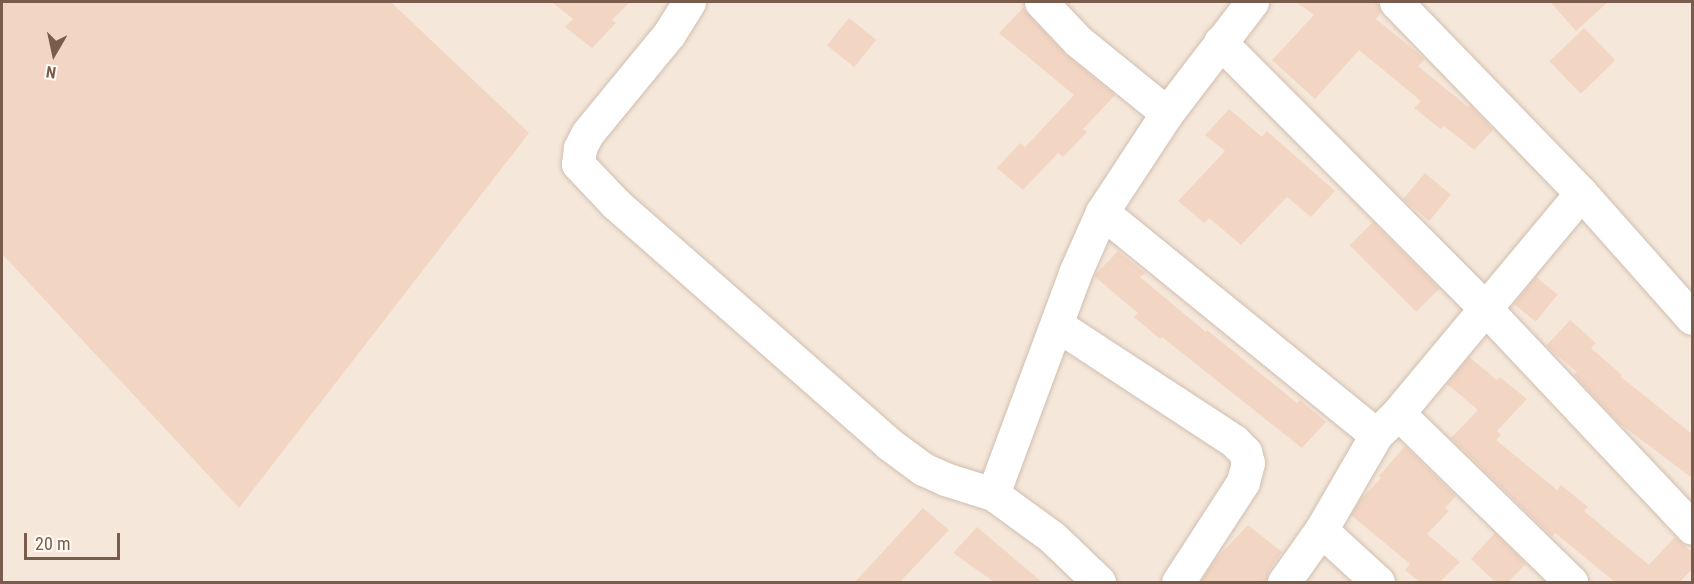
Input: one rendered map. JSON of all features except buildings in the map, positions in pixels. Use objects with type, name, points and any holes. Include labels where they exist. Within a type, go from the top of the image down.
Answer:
[{"type":"street","points":[[690,2],[669,34],[587,134],[580,148],[578,164],[616,204],[888,444],[923,469],[945,479],[993,494],[1052,537],[1099,582]]},
{"type":"street","points":[[1041,2],[1078,40],[1167,113]]},
{"type":"street","points":[[1396,2],[1581,193],[1692,318]]},
{"type":"street","points":[[993,494],[1058,326],[1075,273],[1102,212],[1233,16],[1485,308],[1692,528]]},
{"type":"street","points":[[1284,582],[1321,530],[1387,424],[1581,193]]},
{"type":"street","points":[[1102,212],[1387,424],[1570,582]]},
{"type":"street","points":[[1058,326],[1233,441],[1245,452],[1248,463],[1243,482],[1178,582]]},
{"type":"street","points":[[1321,530],[1378,582]]},
{"type":"shaded area","points":[[2,2],[1692,2],[1692,582],[2,582]]}]
